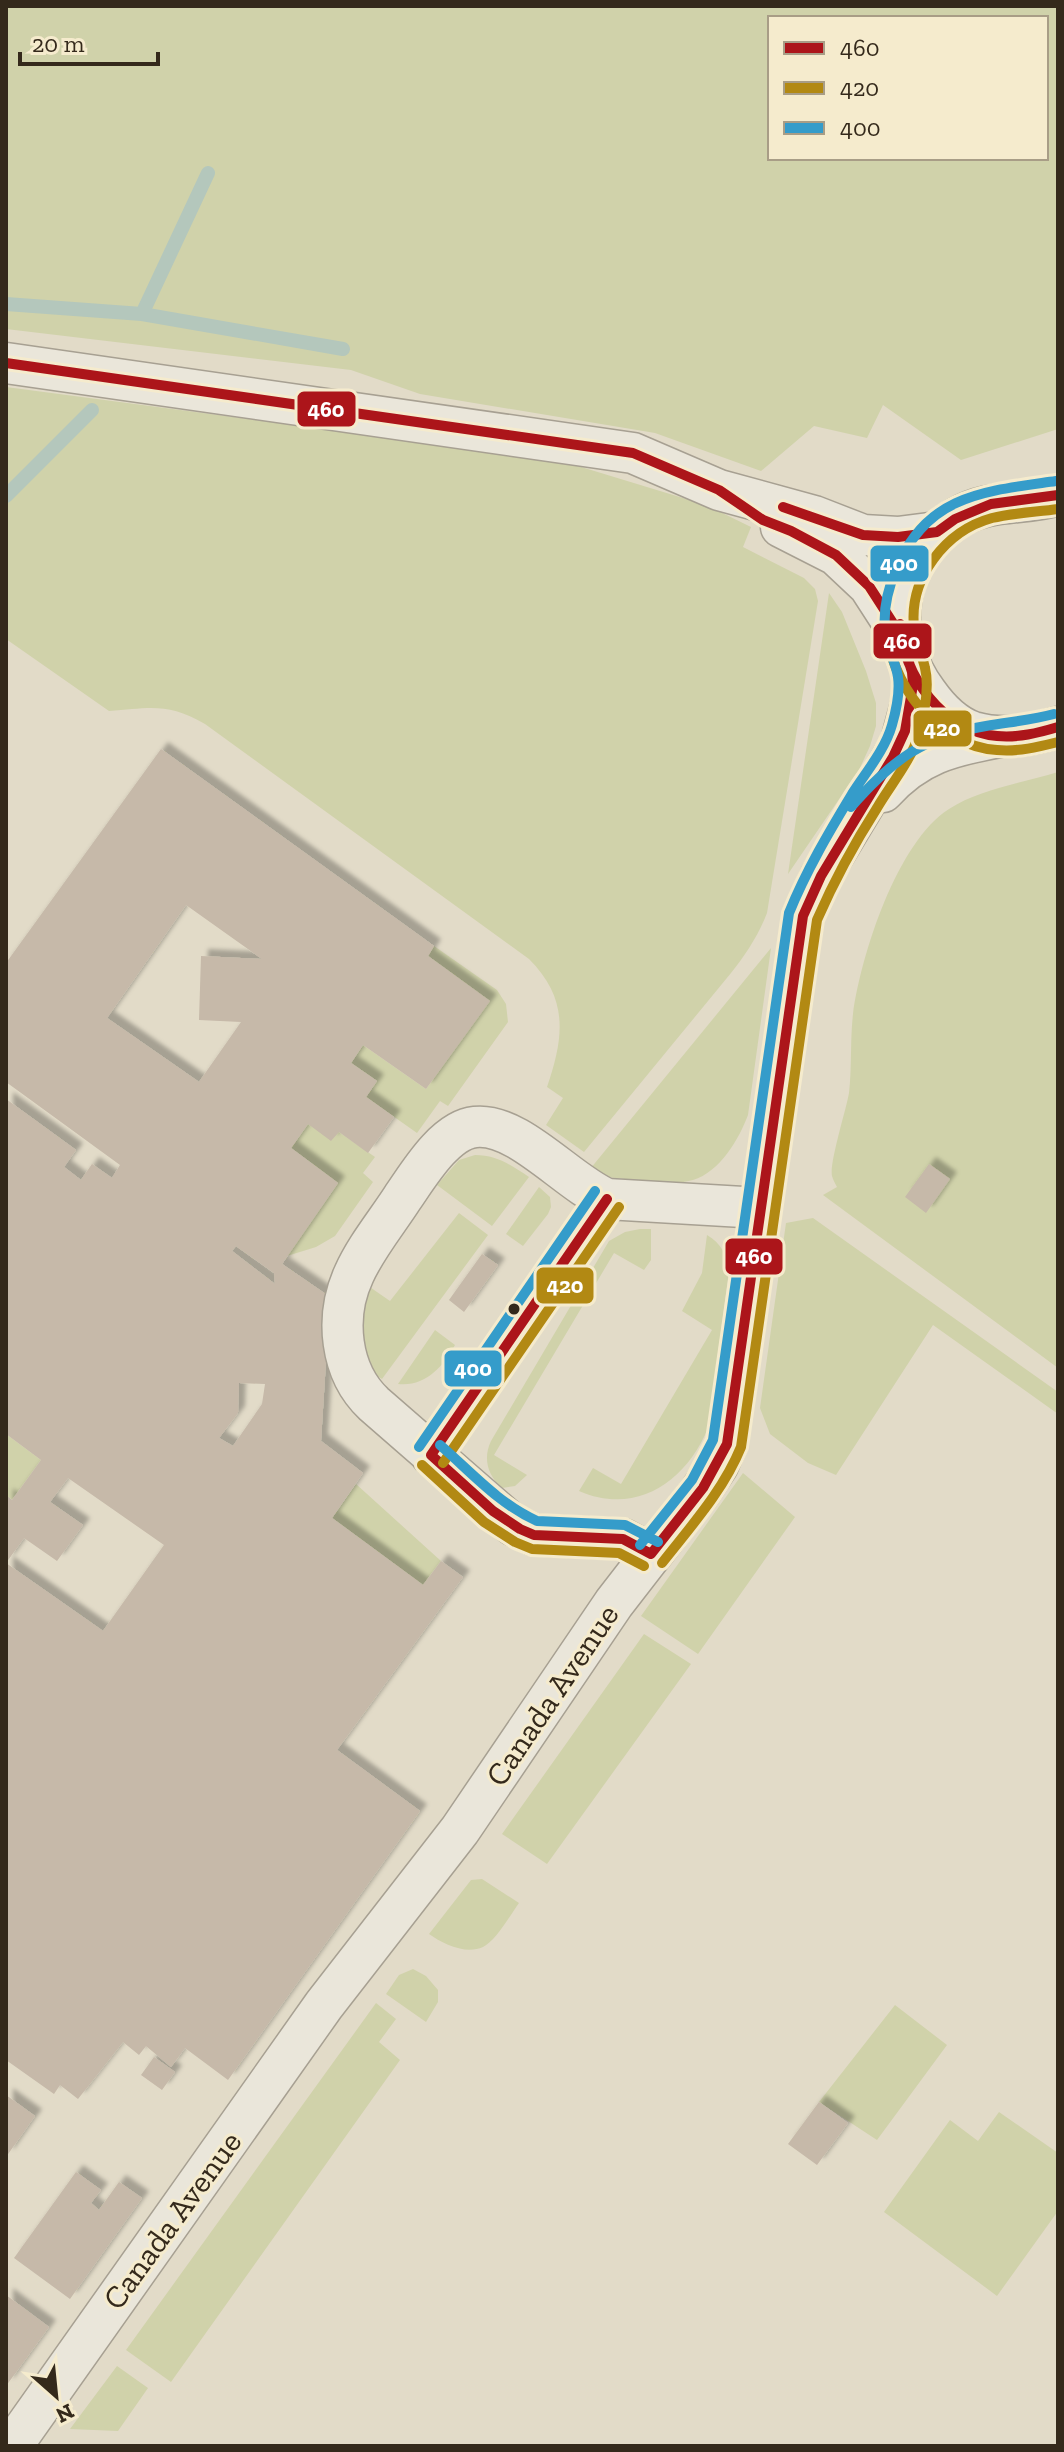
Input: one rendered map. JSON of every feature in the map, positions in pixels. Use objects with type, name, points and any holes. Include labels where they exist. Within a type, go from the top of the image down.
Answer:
[{"type":"street","points":[[6,363],[633,453],[719,490],[814,516],[863,535],[898,537],[937,532]]},
{"type":"street","points":[[719,490],[763,520],[836,555],[869,586],[900,634],[912,672],[934,703],[953,721],[971,731],[1000,737]]},
{"type":"street","points":[[900,634],[901,595],[907,577],[926,544],[937,532],[955,519],[991,504],[1055,499]]},
{"type":"street","name":"Canada Avenue","points":[[12,2446],[324,2005],[460,1830],[614,1603],[718,1465],[727,1444],[803,916],[813,890],[900,745],[913,697],[912,672]]},
{"type":"street","name":"Canada Avenue","points":[[842,841],[890,783],[924,758],[953,746],[1042,733],[1058,727]]},
{"type":"street","points":[[651,1554],[623,1539],[546,1536],[525,1532],[500,1515],[368,1399],[356,1385],[347,1363],[343,1334],[353,1275],[417,1177],[457,1132],[479,1126],[507,1133],[607,1199],[760,1208]]},
{"type":"street","points":[[431,1455],[607,1199]]},
{"type":"green space","points":[[6,6],[1058,6],[1058,429],[961,460],[883,405],[867,438],[814,426],[761,471],[655,433],[420,394],[351,370],[6,329]]},
{"type":"green space","points":[[6,387],[476,449],[578,466],[706,505],[751,527],[743,547],[804,578],[815,589],[818,601],[767,913],[756,937],[736,966],[584,1152],[546,1125],[563,1098],[547,1087],[557,1052],[559,1019],[551,989],[529,959],[205,724],[169,709],[109,711],[6,639]]},
{"type":"green space","points":[[829,593],[842,612],[866,671],[876,703],[876,726],[859,770],[788,874]]},
{"type":"green space","points":[[1058,772],[1058,1368],[823,1195],[837,1187],[832,1170],[849,1093],[857,990],[873,932],[898,873],[930,825],[949,809],[988,791]]},
{"type":"green space","points":[[434,946],[497,990],[506,1004],[508,1022],[448,1106],[440,1101],[417,1133],[366,1097],[377,1081],[351,1063],[363,1045],[426,1089],[489,1001],[428,956]]},
{"type":"green space","points":[[771,948],[748,1115],[727,1154],[703,1176],[683,1182],[641,1181],[586,1174]]},
{"type":"green space","points":[[308,1124],[339,1132],[375,1157],[363,1173],[373,1182],[335,1236],[316,1247],[287,1256],[338,1183],[291,1148]]},
{"type":"green space","points":[[475,1155],[497,1159],[529,1177],[492,1226],[437,1185],[459,1160]]},
{"type":"green space","points":[[539,1187],[550,1197],[551,1207],[523,1246],[506,1234]]},
{"type":"green space","points":[[459,1213],[488,1235],[382,1379],[360,1357],[364,1283],[390,1301]]},
{"type":"green space","points":[[813,1218],[1058,1392],[1058,1414],[933,1325],[836,1475],[808,1463],[770,1434],[760,1408],[786,1223]]},
{"type":"green space","points":[[651,1229],[651,1260],[644,1270],[614,1253],[494,1455],[527,1475],[515,1486],[502,1488],[488,1466],[487,1454],[491,1441],[609,1241],[625,1232]]},
{"type":"green space","points":[[707,1235],[722,1250],[729,1271],[708,1428],[687,1464],[657,1489],[620,1499],[600,1498],[579,1491],[593,1468],[621,1484],[712,1330],[682,1311],[702,1273]]},
{"type":"green space","points":[[435,1330],[455,1345],[450,1353],[439,1368],[425,1379],[398,1384]]},
{"type":"green space","points":[[6,1434],[41,1460],[12,1500],[6,1495]]},
{"type":"green space","points":[[743,1473],[795,1517],[698,1654],[641,1616]]},
{"type":"green space","points":[[356,1484],[441,1561],[423,1585],[332,1518]]},
{"type":"green space","points":[[644,1634],[691,1664],[547,1864],[502,1834]]},
{"type":"green space","points":[[482,1879],[519,1903],[493,1940],[483,1947],[469,1950],[448,1945],[429,1934],[471,1880]]},
{"type":"green space","points":[[413,1969],[426,1976],[438,1990],[438,2002],[426,2022],[386,1994],[399,1975]]},
{"type":"green space","points":[[376,2003],[396,2019],[379,2042],[400,2060],[171,2382],[126,2350]]},
{"type":"green space","points":[[895,2005],[947,2045],[877,2140],[819,2102]]},
{"type":"green space","points":[[999,2112],[1058,2153],[1058,2211],[997,2296],[884,2212],[950,2120],[978,2141]]},
{"type":"green space","points":[[117,2366],[148,2388],[118,2431],[70,2429]]},
{"type":"building","points":[[161,749],[434,946],[428,956],[490,1001],[426,1089],[363,1045],[351,1063],[377,1081],[366,1097],[394,1117],[368,1153],[339,1132],[331,1141],[308,1124],[291,1148],[338,1183],[282,1264],[330,1297],[321,1441],[363,1473],[332,1518],[423,1585],[441,1561],[463,1577],[337,1750],[420,1811],[228,2080],[185,2048],[171,2067],[146,2046],[139,2055],[123,2042],[78,2099],[60,2085],[54,2094],[6,2060],[6,1563],[6,1495],[12,1500],[41,1460],[6,1434],[6,1099],[76,1150],[64,1167],[81,1180],[92,1164],[112,1178],[120,1165],[6,1082],[6,963]],"holes":[[[186,905],[262,959],[201,956],[199,1020],[241,1022],[199,1082],[107,1018]],[[236,1246],[274,1273],[275,1284],[232,1251]],[[239,1383],[265,1384],[262,1404],[233,1446],[219,1438],[238,1413]],[[68,1478],[164,1545],[103,1631],[6,1563],[24,1538],[57,1561],[83,1525],[50,1502]]]},
{"type":"building","points":[[929,1164],[950,1179],[926,1213],[905,1197]]},
{"type":"building","points":[[482,1254],[498,1265],[464,1312],[449,1300]]},
{"type":"building","points":[[154,2057],[175,2072],[162,2090],[141,2075]]},
{"type":"building","points":[[6,2095],[35,2116],[6,2157]]},
{"type":"building","points":[[819,2102],[848,2123],[817,2165],[788,2144]]},
{"type":"building","points":[[76,2172],[101,2190],[91,2203],[99,2210],[119,2182],[142,2198],[70,2299],[14,2258]]},
{"type":"building","points":[[6,2295],[49,2327],[6,2386]]},
{"type":"waterway","points":[[142,314],[208,173]]},
{"type":"waterway","points":[[6,304],[142,314],[343,349]]},
{"type":"waterway","points":[[6,496],[92,410]]},
{"type":"transit line","name":"460","points":[[6,363],[633,453],[719,490],[763,520],[836,555],[869,586],[900,634],[913,685],[905,731],[893,757],[821,876],[803,916],[727,1444],[703,1488],[651,1554]]},
{"type":"transit line","name":"400","points":[[640,1545],[692,1480],[713,1440],[789,913],[818,852],[880,752],[892,725],[898,683],[887,641],[885,619],[893,578],[909,545],[924,525],[941,511],[983,494],[1056,481]]},
{"type":"transit line","name":"460","points":[[783,507],[863,535],[898,537],[937,532],[955,519],[991,504],[1058,495]]},
{"type":"transit line","name":"420","points":[[662,1563],[716,1493],[741,1447],[817,920],[845,863],[906,763],[919,734],[927,684],[914,627],[917,591],[924,574],[945,545],[975,524],[1000,516],[1058,509]]},
{"type":"transit line","name":"460","points":[[900,624],[903,643],[918,681],[929,698],[960,724],[997,736],[1028,734],[1058,727]]},
{"type":"transit line","name":"420","points":[[886,625],[889,647],[906,689],[936,724],[954,737],[975,746],[997,750],[1028,749],[1058,742]]},
{"type":"transit line","name":"400","points":[[851,807],[895,763],[927,744],[964,730],[1054,714]]},
{"type":"transit line","name":"400","points":[[419,1447],[595,1191]]},
{"type":"transit line","name":"460","points":[[431,1455],[607,1199]]},
{"type":"transit line","name":"420","points":[[443,1463],[619,1207]]},
{"type":"transit line","name":"400","points":[[440,1445],[498,1497],[537,1521],[625,1525],[658,1542]]},
{"type":"transit line","name":"460","points":[[431,1455],[493,1511],[520,1529],[534,1535],[623,1539],[651,1554]]},
{"type":"transit line","name":"420","points":[[422,1465],[484,1522],[515,1542],[532,1549],[619,1553],[644,1566]]}]
